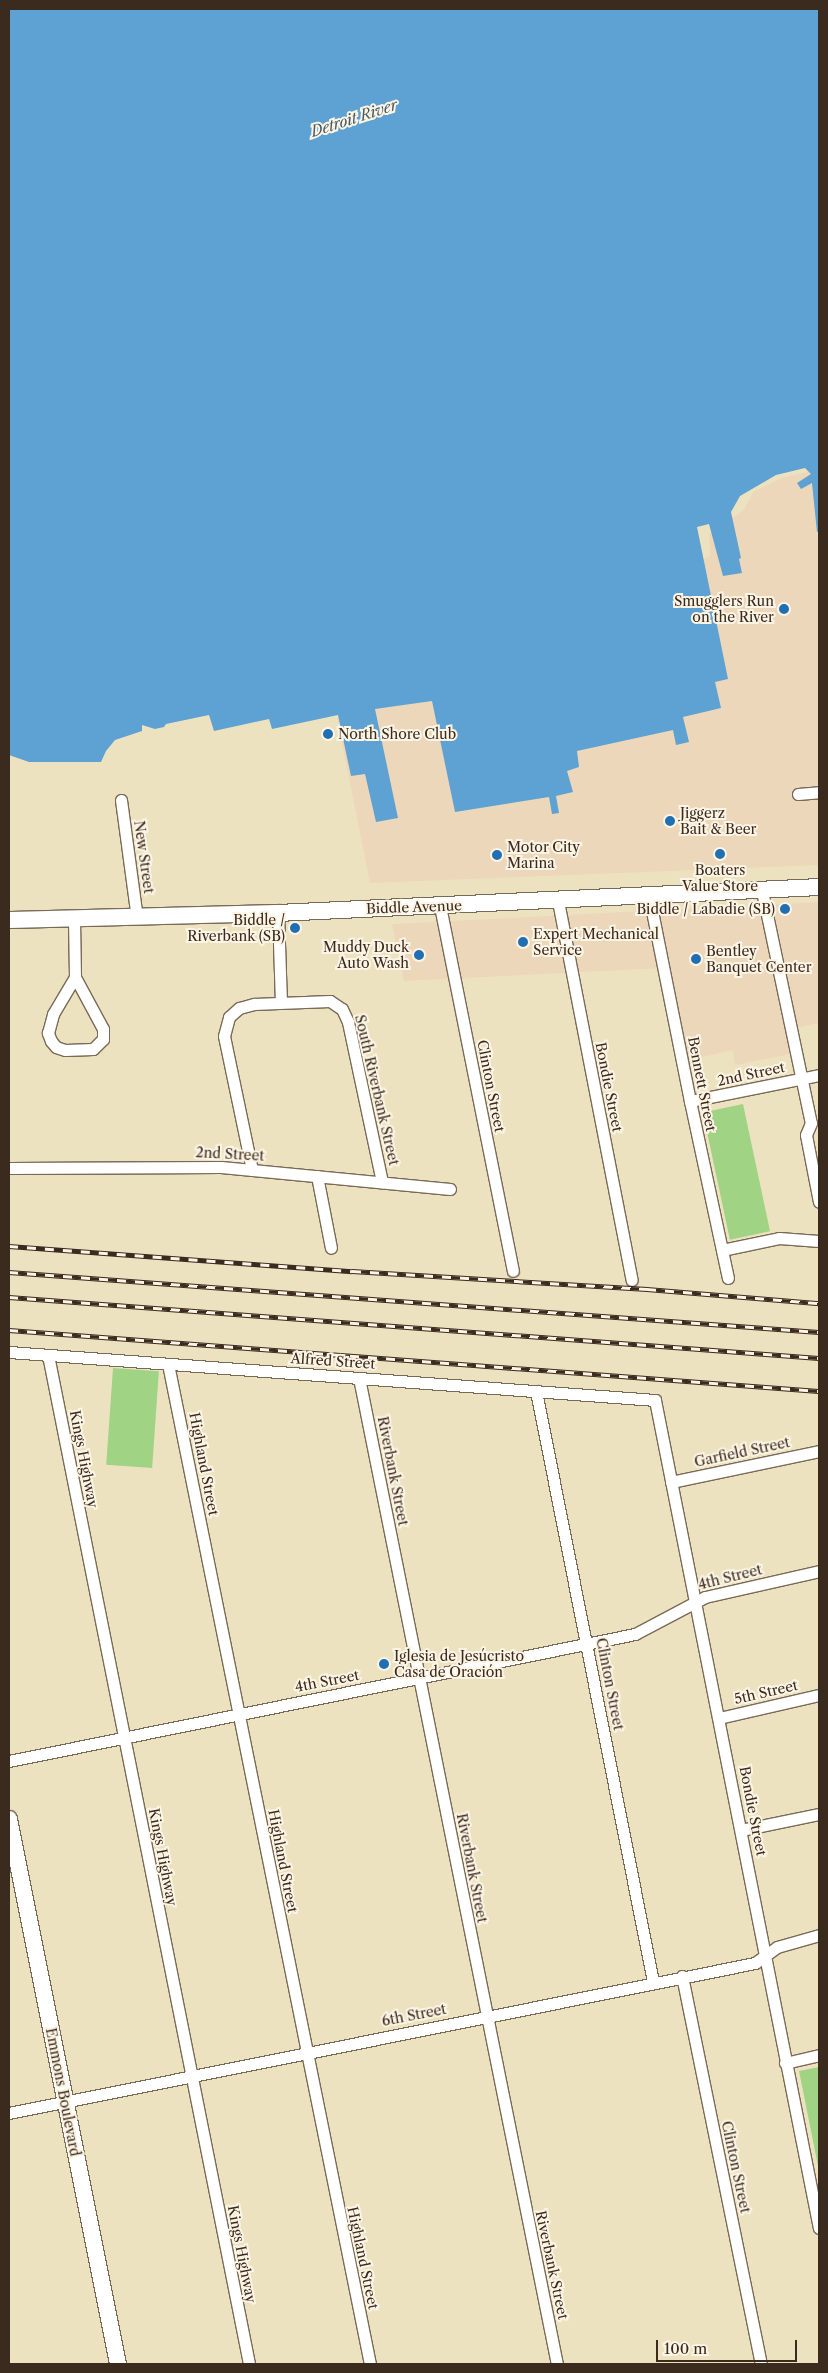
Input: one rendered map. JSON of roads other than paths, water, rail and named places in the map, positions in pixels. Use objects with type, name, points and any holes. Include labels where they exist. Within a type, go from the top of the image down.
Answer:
[{"type":"main road","name":"Biddle Avenue","points":[[9,920],[278,913],[819,887]]},
{"type":"main road","name":"Emmons Boulevard","points":[[9,1819],[118,2364]]},
{"type":"street","points":[[798,794],[819,792]]},
{"type":"street","name":"New Street","points":[[121,800],[137,918]]},
{"type":"street","points":[[762,890],[811,1123],[806,1135],[819,1202]]},
{"type":"street","name":"Bennett Street","points":[[649,896],[728,1278]]},
{"type":"street","name":"Bondie Street","points":[[558,901],[632,1280]]},
{"type":"street","name":"Clinton Street","points":[[440,906],[512,1271]]},
{"type":"street","points":[[278,913],[281,1002]]},
{"type":"street","points":[[74,919],[75,977],[103,1029],[104,1039],[93,1049],[65,1050],[56,1047],[48,1033],[53,1014],[75,977]]},
{"type":"street","name":"South Riverbank Street","points":[[252,1170],[224,1031],[230,1017],[239,1008],[254,1004],[330,1001],[336,1003],[346,1015],[382,1182]]},
{"type":"street","name":"2nd Street","points":[[690,1101],[819,1075]]},
{"type":"street","name":"2nd Street","points":[[9,1168],[220,1166],[450,1188]]},
{"type":"street","points":[[317,1176],[331,1248]]},
{"type":"street","points":[[722,1250],[779,1238],[819,1241]]},
{"type":"street","name":"Alfred Street","points":[[9,1352],[654,1400]]},
{"type":"street","name":"Kings Highway","points":[[48,1355],[249,2364]]},
{"type":"street","name":"Highland Street","points":[[168,1364],[370,2364]]},
{"type":"street","name":"Riverbank Street","points":[[359,1378],[557,2364]]},
{"type":"street","name":"Clinton Street","points":[[536,1391],[653,1982]]},
{"type":"street","name":"Bondie Street","points":[[654,1400],[719,1718],[764,1956],[819,2228]]},
{"type":"street","name":"Garfield Street","points":[[671,1482],[819,1451]]},
{"type":"street","name":"4th Street","points":[[9,1761],[635,1634],[713,1594],[819,1571]]},
{"type":"street","name":"5th Street","points":[[719,1718],[819,1695]]},
{"type":"street","points":[[741,1830],[819,1814]]},
{"type":"street","name":"6th Street","points":[[9,2113],[682,1976],[756,1963],[774,1948],[788,1942],[819,1935]]},
{"type":"street","name":"Clinton Street","points":[[682,1976],[761,2364]]},
{"type":"street","points":[[785,2063],[819,2055]]},
{"type":"water","name":"Detroit River","points":[[9,9],[819,9],[819,531],[817,532],[812,483],[801,489],[797,483],[811,474],[805,468],[776,475],[740,496],[731,512],[741,558],[739,559],[742,573],[723,576],[709,524],[697,527],[728,679],[715,682],[721,708],[683,717],[689,742],[676,745],[673,730],[577,751],[579,767],[567,771],[573,792],[556,796],[559,813],[552,814],[549,797],[455,812],[432,701],[375,709],[398,818],[376,822],[365,774],[351,776],[338,715],[272,729],[269,719],[214,731],[209,715],[166,724],[164,727],[155,729],[142,725],[142,731],[115,740],[106,751],[101,762],[29,762],[9,755]]},
{"type":"railway","points":[[9,1246],[352,1271],[647,1289],[819,1303]]},
{"type":"railway","points":[[9,1272],[819,1332]]},
{"type":"railway","points":[[9,1297],[819,1358]]},
{"type":"railway","points":[[9,1330],[819,1391]]},
{"type":"place","name":"Smugglers Run on the River","points":[[784,609]]},
{"type":"place","name":"North Shore Club","points":[[328,734]]},
{"type":"place","name":"Jiggerz Bait & Beer","points":[[670,821]]},
{"type":"place","name":"Boaters Value Store","points":[[720,854]]},
{"type":"place","name":"Motor City Marina","points":[[497,855]]},
{"type":"place","name":"Biddle / Labadie (SB)","points":[[785,909]]},
{"type":"place","name":"Biddle / Riverbank (SB)","points":[[295,928]]},
{"type":"place","name":"Expert Mechanical Service","points":[[523,942]]},
{"type":"place","name":"Muddy Duck Auto Wash","points":[[419,955]]},
{"type":"place","name":"Bentley Banquet Center","points":[[696,959]]},
{"type":"place","name":"Iglesia de Jesúcristo Casa de Oración","points":[[384,1664]]}]
